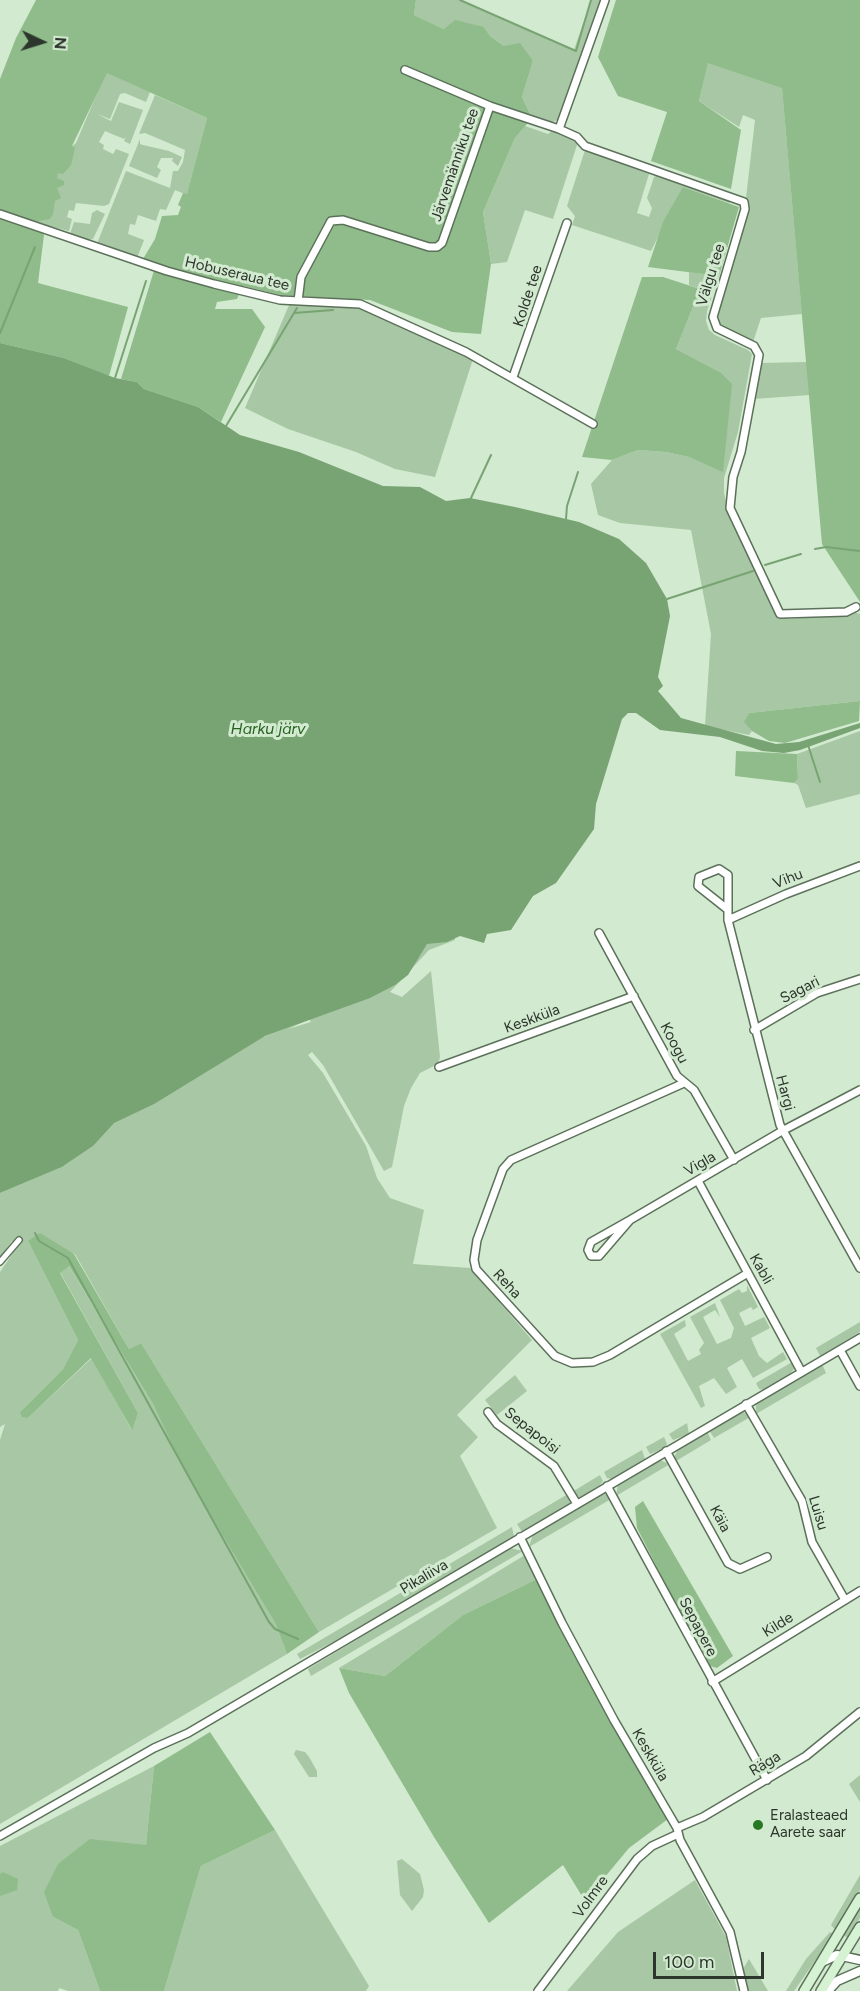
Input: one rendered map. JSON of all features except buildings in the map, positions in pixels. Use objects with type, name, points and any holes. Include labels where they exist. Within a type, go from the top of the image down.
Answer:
[{"type":"main road","points":[[804,1991],[860,1898]]},
{"type":"main road","points":[[821,1991],[860,1927]]},
{"type":"street","points":[[559,129],[605,0]]},
{"type":"street","name":"Järvemänniku tee","points":[[405,70],[490,106],[559,129]]},
{"type":"street","name":"Järvemänniku tee","points":[[298,301],[301,277],[331,221],[343,220],[429,247],[437,247],[442,243],[490,106]]},
{"type":"street","name":"Välgu tee","points":[[559,129],[577,137],[585,147],[744,202],[745,209],[712,317],[717,328],[754,346],[759,356],[741,452],[733,477],[730,508],[780,614],[846,612],[856,607]]},
{"type":"street","name":"Hobuseraua tee","points":[[0,214],[167,271],[280,300],[360,304],[432,335],[513,377],[544,398],[593,424]]},
{"type":"street","name":"Kolde tee","points":[[513,377],[567,223]]},
{"type":"street","name":"Vihu","points":[[728,920],[786,894],[860,866]]},
{"type":"street","name":"Hargi","points":[[727,909],[698,886],[699,877],[719,869],[728,875],[728,920],[754,1030],[782,1131],[860,1268]]},
{"type":"street","name":"Koogu","points":[[599,933],[677,1076],[694,1090],[734,1160]]},
{"type":"street","name":"Sagari","points":[[754,1030],[817,993],[860,979]]},
{"type":"street","name":"Keskküla","points":[[439,1067],[634,996]]},
{"type":"street","name":"Reha","points":[[684,1083],[511,1160],[503,1169],[477,1240],[474,1260],[476,1269],[555,1356],[572,1363],[593,1362],[610,1355],[748,1274]]},
{"type":"street","name":"Vigla","points":[[630,1220],[599,1256],[591,1256],[588,1250],[591,1242],[782,1131],[860,1090]]},
{"type":"street","name":"Kabli","points":[[698,1181],[801,1371]]},
{"type":"street","points":[[0,1262],[19,1240]]},
{"type":"street","name":"Pikaliiva","points":[[0,1836],[154,1748],[188,1733],[860,1338]]},
{"type":"street","points":[[840,1350],[860,1386]]},
{"type":"street","name":"Luisu","points":[[746,1404],[802,1501],[812,1542],[845,1600]]},
{"type":"street","name":"Sepapoisi","points":[[488,1412],[497,1424],[554,1466],[577,1504]]},
{"type":"street","name":"Käia","points":[[666,1451],[728,1563],[740,1569],[767,1557]]},
{"type":"street","name":"Sepapere","points":[[607,1486],[767,1780]]},
{"type":"street","name":"Keskküla","points":[[520,1538],[614,1720],[678,1831],[730,1932],[744,1991]]},
{"type":"street","name":"Kilde","points":[[712,1682],[860,1591]]},
{"type":"street","name":"Räga","points":[[678,1831],[806,1756],[860,1712]]},
{"type":"street","name":"Volmre","points":[[538,1991],[631,1866],[652,1846],[678,1831]]},
{"type":"street","points":[[824,1961],[830,1956],[860,1960]]},
{"type":"street","points":[[828,1991],[837,1981],[860,1971]]},
{"type":"shaded area","points":[[36,0],[416,0],[414,15],[444,29],[455,20],[484,27],[490,36],[504,46],[520,43],[533,61],[522,97],[532,118],[515,138],[483,212],[491,264],[481,334],[452,332],[370,300],[280,295],[243,286],[237,299],[217,302],[215,309],[252,309],[265,327],[221,422],[198,407],[144,389],[137,382],[121,379],[156,264],[143,259],[155,239],[162,216],[178,215],[181,207],[178,205],[183,193],[187,194],[207,118],[107,73],[72,146],[75,148],[71,165],[63,174],[58,173],[57,178],[64,181],[64,185],[57,188],[61,198],[55,201],[50,219],[34,222],[44,235],[38,283],[128,307],[109,376],[64,358],[0,343],[0,79],[16,38]]},
{"type":"shaded area","points":[[416,0],[462,0],[574,50],[591,0],[601,0],[559,119],[549,124],[532,118],[522,97],[533,61],[504,46],[490,36],[484,27],[444,29],[414,15]]},
{"type":"shaded area","points":[[616,0],[860,0],[860,602],[822,544],[782,88],[708,63],[699,101],[741,130],[731,189],[651,161],[667,112],[618,96],[598,57]]},
{"type":"shaded area","points":[[708,62],[782,87],[802,314],[761,318],[753,342],[725,330],[716,320],[749,210],[746,198],[755,120],[743,115],[739,127],[699,101]]},
{"type":"shaded area","points":[[106,72],[150,92],[146,102],[125,93],[120,94],[110,119],[97,114],[111,121],[119,102],[143,110],[130,144],[124,141],[126,137],[124,139],[105,131],[99,142],[104,145],[103,149],[113,154],[116,149],[129,154],[109,204],[104,206],[76,203],[74,211],[69,210],[67,217],[72,219],[69,231],[33,222],[36,190],[52,163],[76,143]]},
{"type":"shaded area","points":[[155,95],[207,118],[187,195],[175,190],[166,210],[160,209],[156,221],[138,215],[135,225],[130,224],[128,234],[144,240],[137,258],[99,245],[98,241],[126,171],[170,188],[173,171],[178,171],[183,162],[185,150],[145,133],[139,134]]},
{"type":"shaded area","points":[[525,126],[548,134],[552,131],[576,140],[577,145],[553,219],[525,210],[507,262],[491,264],[483,212],[515,138]]},
{"type":"shaded area","points":[[140,139],[140,144],[169,151],[182,157],[178,166],[172,161],[173,158],[161,158],[157,167],[161,170],[157,178],[129,166]]},
{"type":"shaded area","points":[[585,150],[649,174],[637,213],[649,217],[652,208],[647,198],[654,177],[658,175],[731,199],[729,203],[683,187],[651,251],[572,225],[575,216],[567,206]]},
{"type":"shaded area","points":[[683,187],[739,207],[719,276],[648,267],[663,222]]},
{"type":"shaded area","points":[[97,210],[105,214],[93,239],[88,240],[70,234],[74,222],[90,224],[92,213]]},
{"type":"shaded area","points":[[689,272],[719,276],[707,311],[706,321],[709,330],[752,354],[738,432],[724,478],[724,493],[730,517],[778,616],[789,619],[848,615],[854,612],[860,614],[860,701],[749,713],[745,722],[752,731],[749,735],[705,726],[711,634],[691,530],[620,523],[598,515],[591,484],[612,460],[638,450],[666,452],[689,457],[723,471],[720,372],[676,349],[700,289],[689,285]]},
{"type":"shaded area","points":[[642,277],[663,277],[700,289],[676,349],[720,372],[732,384],[723,472],[689,457],[666,452],[638,450],[612,460],[582,457]]},
{"type":"shaded area","points":[[289,305],[359,308],[473,359],[435,477],[395,469],[356,452],[288,429],[245,408]]},
{"type":"shaded area","points":[[807,362],[810,395],[753,399],[761,363]]},
{"type":"shaded area","points":[[860,701],[859,721],[785,743],[769,741],[752,731],[744,722],[749,713]]},
{"type":"shaded area","points":[[860,731],[860,794],[806,808],[798,785],[794,783],[798,779],[797,754]]},
{"type":"shaded area","points":[[736,751],[797,754],[798,779],[794,783],[735,776]]},
{"type":"shaded area","points":[[455,934],[455,940],[429,950],[390,992],[402,997],[431,971],[440,1057],[438,1064],[420,1073],[411,1088],[404,1106],[392,1167],[384,1171],[323,1065],[312,1052],[308,1055],[323,1073],[366,1146],[377,1178],[390,1198],[424,1210],[413,1264],[470,1268],[532,1340],[457,1415],[478,1437],[460,1456],[497,1528],[319,1632],[141,1343],[129,1349],[75,1254],[28,1241],[78,1340],[63,1369],[20,1412],[28,1418],[92,1358],[131,1429],[138,1413],[60,1272],[68,1265],[153,1404],[186,1472],[275,1623],[287,1654],[0,1824],[0,1440],[5,1424],[0,1427],[0,1272],[17,1247],[12,1241],[0,1258],[0,1193],[62,1167],[93,1146],[73,1156],[179,1069],[305,1021],[288,1029],[311,1022],[306,1014],[388,950]]},
{"type":"shaded area","points":[[40,1233],[74,1254],[129,1349],[141,1343],[319,1632],[287,1654],[275,1623],[185,1472],[153,1404],[69,1266],[60,1273],[138,1413],[132,1430],[91,1358],[28,1418],[22,1417],[20,1412],[63,1369],[78,1340],[28,1241]]},
{"type":"shaded area","points":[[747,1285],[758,1307],[753,1310],[751,1307],[739,1313],[745,1326],[764,1317],[770,1328],[751,1338],[759,1356],[767,1363],[783,1352],[787,1359],[753,1378],[742,1359],[727,1368],[737,1387],[726,1394],[714,1378],[699,1386],[705,1406],[701,1408],[660,1334],[685,1320],[686,1326],[674,1334],[688,1361],[701,1354],[699,1350],[704,1343],[690,1317],[715,1303],[720,1317],[715,1310],[703,1317],[717,1344],[731,1338],[734,1328],[720,1300],[739,1289],[742,1293],[747,1291]]},
{"type":"shaded area","points":[[860,1322],[860,1332],[820,1356],[816,1348]]},
{"type":"shaded area","points":[[794,1361],[794,1369],[790,1374],[763,1390],[759,1389],[756,1383]]},
{"type":"shaded area","points":[[822,1364],[826,1373],[756,1414],[756,1405],[760,1400]]},
{"type":"shaded area","points":[[515,1375],[527,1391],[497,1415],[485,1400]]},
{"type":"shaded area","points":[[743,1412],[752,1416],[714,1438],[709,1430]]},
{"type":"shaded area","points":[[687,1423],[689,1434],[673,1440],[669,1434]]},
{"type":"shaded area","points":[[707,1431],[711,1440],[676,1461],[674,1457],[679,1448]]},
{"type":"shaded area","points":[[664,1437],[666,1447],[650,1454],[646,1447]]},
{"type":"shaded area","points":[[642,1450],[645,1459],[612,1479],[607,1478],[604,1472]]},
{"type":"shaded area","points":[[659,1460],[670,1464],[616,1496],[618,1484]]},
{"type":"shaded area","points":[[600,1475],[603,1481],[600,1485],[581,1497],[574,1496],[572,1492]]},
{"type":"shaded area","points":[[568,1494],[570,1503],[522,1532],[517,1524]]},
{"type":"shaded area","points":[[606,1494],[611,1499],[529,1547],[533,1534],[599,1495]]},
{"type":"shaded area","points":[[643,1501],[733,1656],[717,1668],[707,1665],[637,1528],[635,1507]]},
{"type":"shaded area","points":[[512,1527],[514,1537],[300,1659],[297,1654]]},
{"type":"shaded area","points":[[510,1548],[523,1551],[311,1676],[308,1669]]},
{"type":"shaded area","points":[[525,1555],[537,1579],[463,1615],[385,1676],[339,1668]]},
{"type":"shaded area","points":[[537,1579],[572,1652],[668,1819],[629,1848],[585,1901],[563,1865],[489,1923],[434,1837],[349,1693],[339,1668],[385,1676],[463,1615]]},
{"type":"shaded area","points":[[210,1732],[275,1830],[201,1866],[164,1991],[100,1991],[78,1930],[53,1917],[44,1892],[58,1864],[90,1839],[146,1845],[154,1766]]},
{"type":"shaded area","points":[[296,1750],[305,1752],[309,1757],[317,1771],[317,1777],[309,1777],[294,1754]]},
{"type":"shaded area","points":[[154,1766],[146,1845],[53,1917],[78,1930],[100,1991],[68,1991],[59,1988],[58,1991],[0,1991],[0,1846]]},
{"type":"shaded area","points":[[860,1775],[860,1802],[849,1784]]},
{"type":"shaded area","points":[[275,1830],[369,1986],[366,1991],[164,1991],[201,1866]]},
{"type":"shaded area","points":[[402,1859],[420,1874],[424,1890],[423,1897],[412,1911],[400,1895],[397,1861]]},
{"type":"shaded area","points":[[3,1872],[18,1879],[17,1890],[0,1896],[0,1874]]},
{"type":"shaded area","points":[[860,1875],[860,1890],[836,1931],[831,1925]]},
{"type":"shaded area","points":[[695,1880],[726,1937],[737,1991],[567,1991],[618,1932]]},
{"type":"shaded area","points":[[860,1907],[860,1918],[848,1938],[843,1935]]},
{"type":"shaded area","points":[[830,1932],[834,1934],[794,1991],[786,1991],[806,1959]]},
{"type":"shaded area","points":[[749,1959],[768,1991],[748,1991],[743,1969]]},
{"type":"water","name":"Harku järv","points":[[0,343],[64,358],[115,378],[137,382],[144,389],[198,407],[240,435],[299,452],[383,486],[420,487],[446,501],[470,498],[515,507],[579,522],[619,539],[646,563],[667,599],[670,616],[658,677],[663,686],[658,691],[681,718],[776,744],[799,742],[860,723],[860,728],[800,750],[784,753],[762,751],[720,737],[660,730],[636,713],[628,713],[622,719],[596,804],[594,829],[556,883],[533,896],[511,930],[487,934],[484,943],[460,936],[447,942],[427,944],[408,975],[395,985],[370,998],[265,1036],[154,1104],[114,1123],[93,1146],[62,1167],[0,1193]]},
{"type":"waterway","points":[[460,0],[576,51],[591,0]]},
{"type":"waterway","points":[[0,333],[35,247]]},
{"type":"waterway","points":[[115,378],[146,281]]},
{"type":"waterway","points":[[226,426],[297,308]]},
{"type":"waterway","points":[[294,313],[333,310]]},
{"type":"waterway","points":[[471,498],[491,455]]},
{"type":"waterway","points":[[566,519],[567,506],[578,472]]},
{"type":"waterway","points":[[815,549],[826,547],[860,551]]},
{"type":"waterway","points":[[765,565],[801,554]]},
{"type":"waterway","points":[[667,599],[753,571]]},
{"type":"waterway","points":[[808,745],[820,782]]},
{"type":"waterway","points":[[35,1233],[39,1241],[68,1258],[269,1622],[275,1629],[298,1639]]},
{"type":"place","name":"Eralasteaed Aarete saar","points":[[758,1825]]}]
